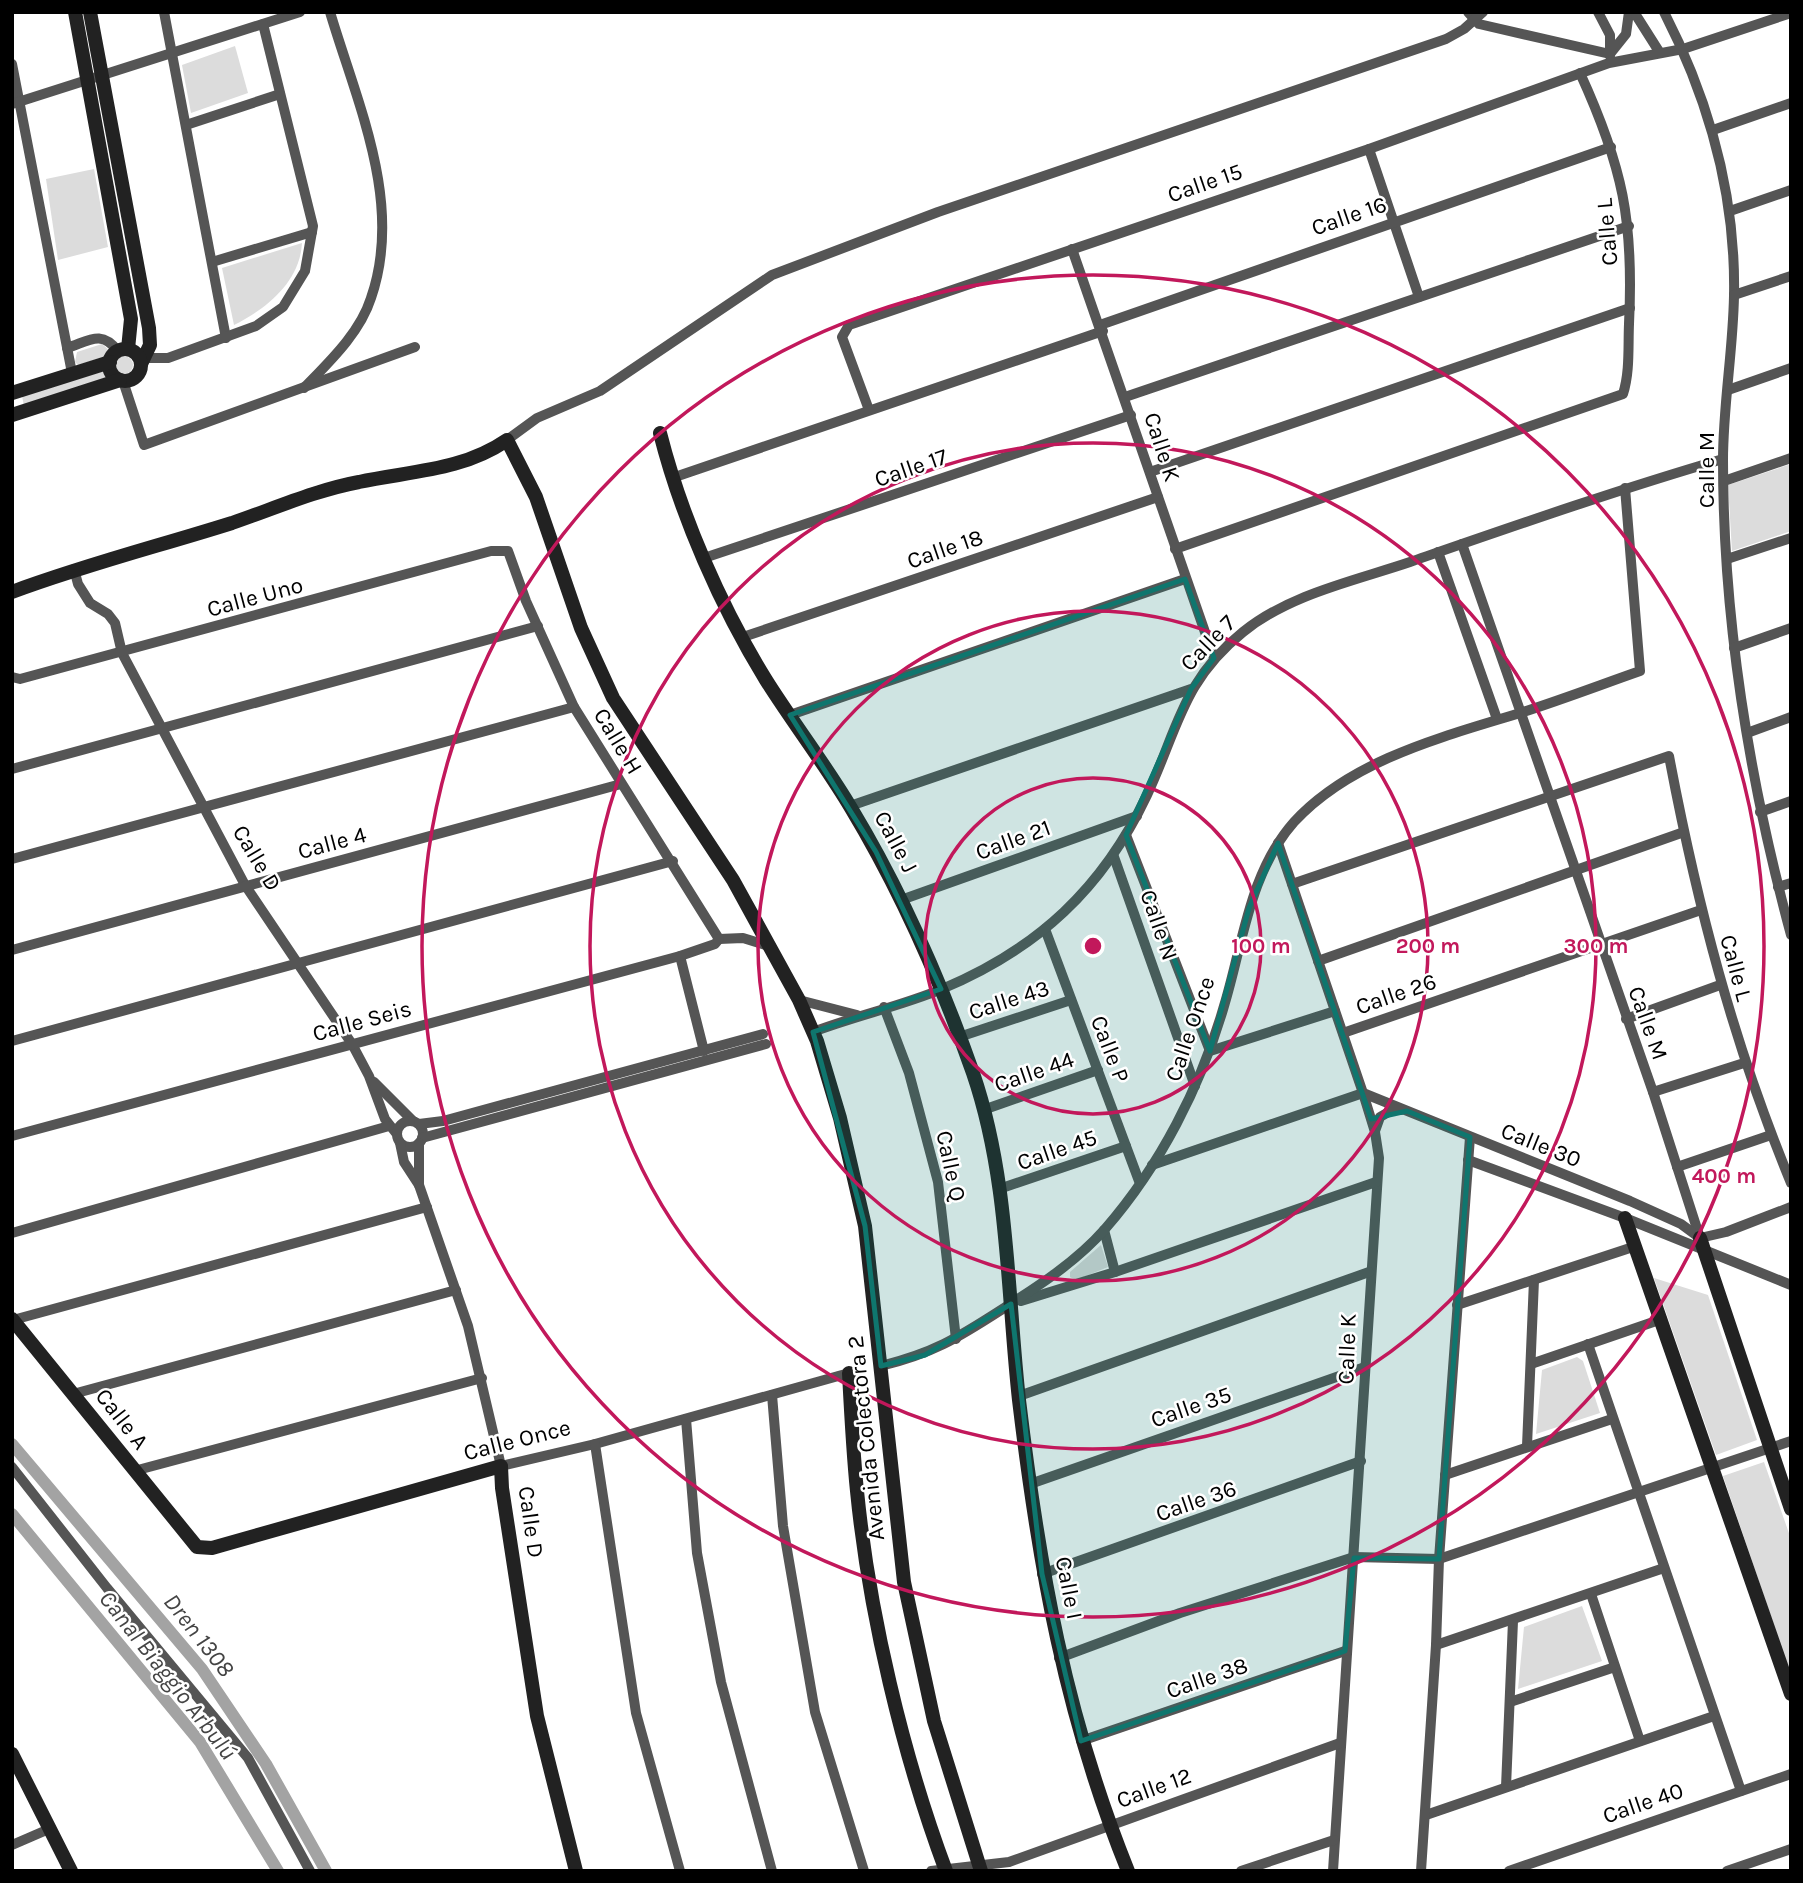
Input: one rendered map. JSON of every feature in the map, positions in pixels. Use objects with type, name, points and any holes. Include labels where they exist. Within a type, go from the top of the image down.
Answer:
[{"type":"street","points":[[75,12],[131,319],[112,373],[122,380],[144,445],[415,347]]},
{"type":"street","points":[[12,415],[135,378],[150,345],[90,12]]},
{"type":"street","points":[[164,12],[226,338]]},
{"type":"street","points":[[16,103],[300,12]]},
{"type":"street","points":[[304,388],[340,351],[371,300],[384,235],[380,182],[330,12]]},
{"type":"street","points":[[1598,12],[1610,35],[1610,59]]},
{"type":"street","points":[[1610,59],[1626,34],[1632,12]]},
{"type":"street","points":[[1632,12],[1660,53]]},
{"type":"street","name":"Calle M","points":[[1664,12],[1683,49],[1713,130],[1730,211],[1734,295],[1723,458],[1734,648],[1760,812],[1791,935]]},
{"type":"street","name":"Calle 15","points":[[869,410],[842,337],[849,324],[1368,149],[1580,73],[1610,59],[1683,49],[1791,13]]},
{"type":"street","points":[[12,592],[74,569],[123,557],[359,482],[449,466],[495,448],[537,418],[600,391],[772,275],[938,212],[1446,39],[1476,15],[1479,24],[1610,59]]},
{"type":"street","points":[[142,361],[168,358],[256,326],[272,316],[294,293],[305,271],[312,232],[263,24]]},
{"type":"street","points":[[12,64],[16,103],[72,373]]},
{"type":"street","name":"Calle L","points":[[1175,549],[1623,394],[1626,384],[1630,308],[1629,226],[1611,147],[1580,73]]},
{"type":"street","points":[[186,125],[280,94]]},
{"type":"street","points":[[1713,130],[1791,103]]},
{"type":"street","name":"Calle 16","points":[[671,478],[1102,328],[1393,221],[1611,147]]},
{"type":"street","points":[[1368,149],[1419,298]]},
{"type":"street","points":[[1730,211],[1791,190]]},
{"type":"street","points":[[1125,397],[1629,226]]},
{"type":"street","points":[[212,262],[312,232]]},
{"type":"street","name":"Calle K","points":[[1072,248],[1102,328],[1214,658]]},
{"type":"street","points":[[1734,295],[1791,276]]},
{"type":"street","points":[[1150,472],[1630,308]]},
{"type":"street","points":[[67,348],[99,337],[110,341],[119,354]]},
{"type":"street","points":[[12,393],[119,354],[137,355],[142,361]]},
{"type":"street","points":[[1728,390],[1791,368]]},
{"type":"street","name":"Calle 17","points":[[704,558],[1130,415]]},
{"type":"street","name":"Calle J","points":[[660,433],[671,478],[704,558],[743,637],[765,679],[850,806],[901,900],[941,989],[983,1110],[999,1189],[1011,1304]]},
{"type":"street","name":"Avenida Colectora 2","points":[[507,440],[537,497],[581,628],[613,698],[733,880],[799,1000],[813,1032],[841,1118],[865,1226],[904,1582],[934,1721],[981,1869]]},
{"type":"street","name":"Calle 7","points":[[813,1032],[941,989],[993,963],[1045,929],[1073,903],[1114,857],[1159,770],[1175,722],[1191,688],[1214,658],[1273,611],[1625,488],[1723,458]]},
{"type":"street","points":[[1724,481],[1791,458]]},
{"type":"street","name":"Calle Once","points":[[881,1366],[925,1354],[956,1339],[1055,1274],[1104,1230],[1151,1165],[1195,1086],[1210,1051],[1249,908],[1278,844],[1294,822],[1325,794],[1382,761],[1640,671],[1625,488]]},
{"type":"street","name":"Calle 18","points":[[743,637],[1158,497]]},
{"type":"street","points":[[1727,559],[1791,538]]},
{"type":"street","name":"Calle M","points":[[1462,544],[1599,945],[1653,1092],[1702,1244]]},
{"type":"street","name":"Calle Uno","points":[[12,677],[20,679],[122,653],[491,551],[508,551]]},
{"type":"street","name":"Calle H","points":[[508,551],[574,707],[621,784],[673,861],[719,939]]},
{"type":"street","points":[[1438,552],[1497,719]]},
{"type":"street","name":"Calle D","points":[[74,569],[78,584],[90,603],[108,614],[115,623],[122,653],[245,885],[352,1044],[395,1134],[404,1162],[419,1185],[456,1290],[482,1378],[501,1466],[502,1489],[537,1716],[576,1871]]},
{"type":"street","points":[[790,715],[1185,579]]},
{"type":"street","points":[[12,769],[538,626]]},
{"type":"street","points":[[1734,648],[1791,628]]},
{"type":"street","points":[[850,806],[1191,688]]},
{"type":"street","points":[[12,859],[201,805],[574,707]]},
{"type":"street","points":[[1747,733],[1791,717]]},
{"type":"street","name":"Calle L","points":[[1549,798],[1669,756],[1701,910],[1720,985],[1744,1063],[1791,1183]]},
{"type":"street","name":"Calle 4","points":[[12,950],[621,784]]},
{"type":"street","points":[[1292,884],[1549,798]]},
{"type":"street","points":[[1760,812],[1791,801]]},
{"type":"street","name":"Calle 21","points":[[901,900],[1137,816]]},
{"type":"street","points":[[1318,961],[1684,832]]},
{"type":"street","name":"Calle N","points":[[1126,835],[1210,1051]]},
{"type":"street","name":"Calle K","points":[[1278,844],[1363,1093],[1375,1132],[1379,1158],[1369,1272],[1361,1461],[1345,1651],[1333,1871]]},
{"type":"street","name":"Calle N","points":[[1114,857],[1195,1086]]},
{"type":"street","points":[[12,1041],[673,861]]},
{"type":"street","points":[[1778,887],[1791,883]]},
{"type":"street","name":"Calle 26","points":[[1343,1032],[1701,910]]},
{"type":"street","name":"Calle P","points":[[1045,929],[1139,1181]]},
{"type":"street","points":[[719,939],[753,940],[771,947]]},
{"type":"street","name":"Calle Seis","points":[[12,1136],[680,956],[715,944],[719,939]]},
{"type":"street","points":[[680,956],[704,1051]]},
{"type":"street","points":[[1626,1019],[1720,985]]},
{"type":"street","points":[[799,1000],[858,1015]]},
{"type":"street","name":"Calle 43","points":[[959,1037],[1071,1000]]},
{"type":"street","name":"Calle Q","points":[[884,1007],[909,1073],[938,1182],[956,1339]]},
{"type":"street","points":[[1210,1051],[1335,1011]]},
{"type":"street","points":[[12,1233],[395,1134],[401,1124],[443,1121],[704,1051],[765,1039],[421,1140],[411,1147],[395,1134]]},
{"type":"street","points":[[1653,1092],[1744,1063]]},
{"type":"street","name":"Calle 44","points":[[983,1110],[1098,1070]]},
{"type":"street","name":"Calle D","points":[[369,1076],[416,1123],[421,1140],[419,1185]]},
{"type":"street","points":[[1151,1165],[1363,1093]]},
{"type":"street","name":"Calle 30","points":[[1363,1093],[1630,1201],[1681,1224],[1702,1244]]},
{"type":"street","points":[[1375,1132],[1380,1117],[1385,1113],[1407,1111]]},
{"type":"street","points":[[1677,1167],[1771,1135]]},
{"type":"street","points":[[1421,1871],[1436,1645],[1438,1559],[1470,1137]]},
{"type":"street","name":"Calle 45","points":[[999,1189],[1126,1146]]},
{"type":"street","points":[[1468,1160],[1702,1244],[1791,1285]]},
{"type":"street","points":[[1011,1304],[1115,1272],[1376,1181]]},
{"type":"street","points":[[1630,1201],[1625,1217],[1791,1693]]},
{"type":"street","points":[[13,1320],[426,1207]]},
{"type":"street","points":[[1702,1244],[1791,1207]]},
{"type":"street","points":[[1104,1230],[1115,1272]]},
{"type":"street","points":[[1702,1244],[1791,1509]]},
{"type":"street","points":[[1457,1305],[1636,1246]]},
{"type":"street","points":[[1019,1396],[1369,1272]]},
{"type":"street","points":[[1527,1446],[1534,1280]]},
{"type":"street","points":[[73,1394],[456,1290]]},
{"type":"street","name":"Calle I","points":[[1011,1304],[1019,1396],[1042,1574],[1059,1658],[1082,1741],[1128,1871]]},
{"type":"street","points":[[1531,1364],[1662,1319]]},
{"type":"street","name":"Calle A","points":[[13,1320],[197,1546]]},
{"type":"street","points":[[1588,1345],[1741,1791]]},
{"type":"street","name":"Calle 35","points":[[1030,1484],[1365,1367]]},
{"type":"street","name":"Avenida Colectora 2","points":[[849,1373],[857,1492],[875,1611],[905,1738],[941,1870]]},
{"type":"street","name":"Calle Once","points":[[197,1546],[212,1548],[501,1466],[596,1444],[849,1373]]},
{"type":"street","points":[[134,1471],[482,1378]]},
{"type":"street","points":[[772,1395],[783,1527],[815,1712],[864,1871]]},
{"type":"street","points":[[686,1419],[697,1553],[721,1682],[772,1871]]},
{"type":"street","points":[[1445,1475],[1612,1419]]},
{"type":"street","points":[[1059,1658],[1180,1614],[1354,1558],[1438,1559],[1791,1441]]},
{"type":"street","points":[[596,1444],[636,1713],[680,1871]]},
{"type":"street","name":"Calle 36","points":[[1042,1574],[1361,1461]]},
{"type":"street","points":[[12,1467],[107,1588],[248,1758],[310,1871]]},
{"type":"street","points":[[1436,1645],[1664,1568]]},
{"type":"street","points":[[1591,1594],[1640,1741]]},
{"type":"street","points":[[1506,1787],[1513,1621]]},
{"type":"street","name":"Calle 38","points":[[1082,1741],[1345,1651]]},
{"type":"street","points":[[1510,1702],[1615,1667]]},
{"type":"street","points":[[1426,1815],[1714,1716]]},
{"type":"street","name":"Calle 12","points":[[941,1870],[981,1869],[1009,1862],[1340,1743]]},
{"type":"street","points":[[12,1754],[18,1781],[72,1871]]},
{"type":"street","name":"Calle 40","points":[[1509,1871],[1791,1774]]},
{"type":"street","points":[[12,1845],[49,1829]]},
{"type":"street","points":[[1241,1871],[1334,1840]]},
{"type":"street","points":[[1727,1871],[1791,1849]]},
{"type":"highlighted area","points":[[1185,579],[1214,658],[1191,689],[1126,835],[1210,1051],[1249,908],[1278,843],[1371,1119],[1407,1111],[1470,1137],[1439,1559],[1354,1558],[1345,1651],[1081,1741],[1042,1574],[1011,1304],[925,1355],[881,1366],[865,1226],[813,1032],[941,989],[876,852],[790,715]]},
{"type":"shaded area","points":[[235,46],[248,93],[191,113],[182,65]]},
{"type":"shaded area","points":[[94,169],[108,247],[58,260],[46,179]]},
{"type":"shaded area","points":[[302,243],[295,270],[279,293],[258,311],[234,325],[222,268]]},
{"type":"shaded area","points":[[102,344],[109,350],[106,356],[78,365],[75,362],[77,352]]},
{"type":"shaded area","points":[[124,356],[130,359],[133,365],[130,371],[124,374],[118,371],[115,365],[118,359]]},
{"type":"shaded area","points":[[107,370],[110,376],[24,406],[22,396]]},
{"type":"shaded area","points":[[1791,464],[1791,531],[1732,551],[1728,485]]},
{"type":"shaded area","points":[[1101,1245],[1108,1267],[1076,1280],[1070,1277],[1070,1272]]},
{"type":"shaded area","points":[[1654,1278],[1708,1295],[1757,1440],[1716,1455]]},
{"type":"shaded area","points":[[1577,1357],[1583,1361],[1600,1413],[1536,1434],[1542,1370]]},
{"type":"shaded area","points":[[1764,1462],[1791,1539],[1791,1675],[1723,1476]]},
{"type":"shaded area","points":[[1582,1606],[1602,1661],[1518,1689],[1524,1627]]},
{"type":"waterway","name":"Dren 1308","points":[[12,1444],[202,1669],[266,1764],[326,1871]]},
{"type":"waterway","name":"Canal Biaggio Arbulú","points":[[12,1514],[200,1742],[278,1871]]}]
